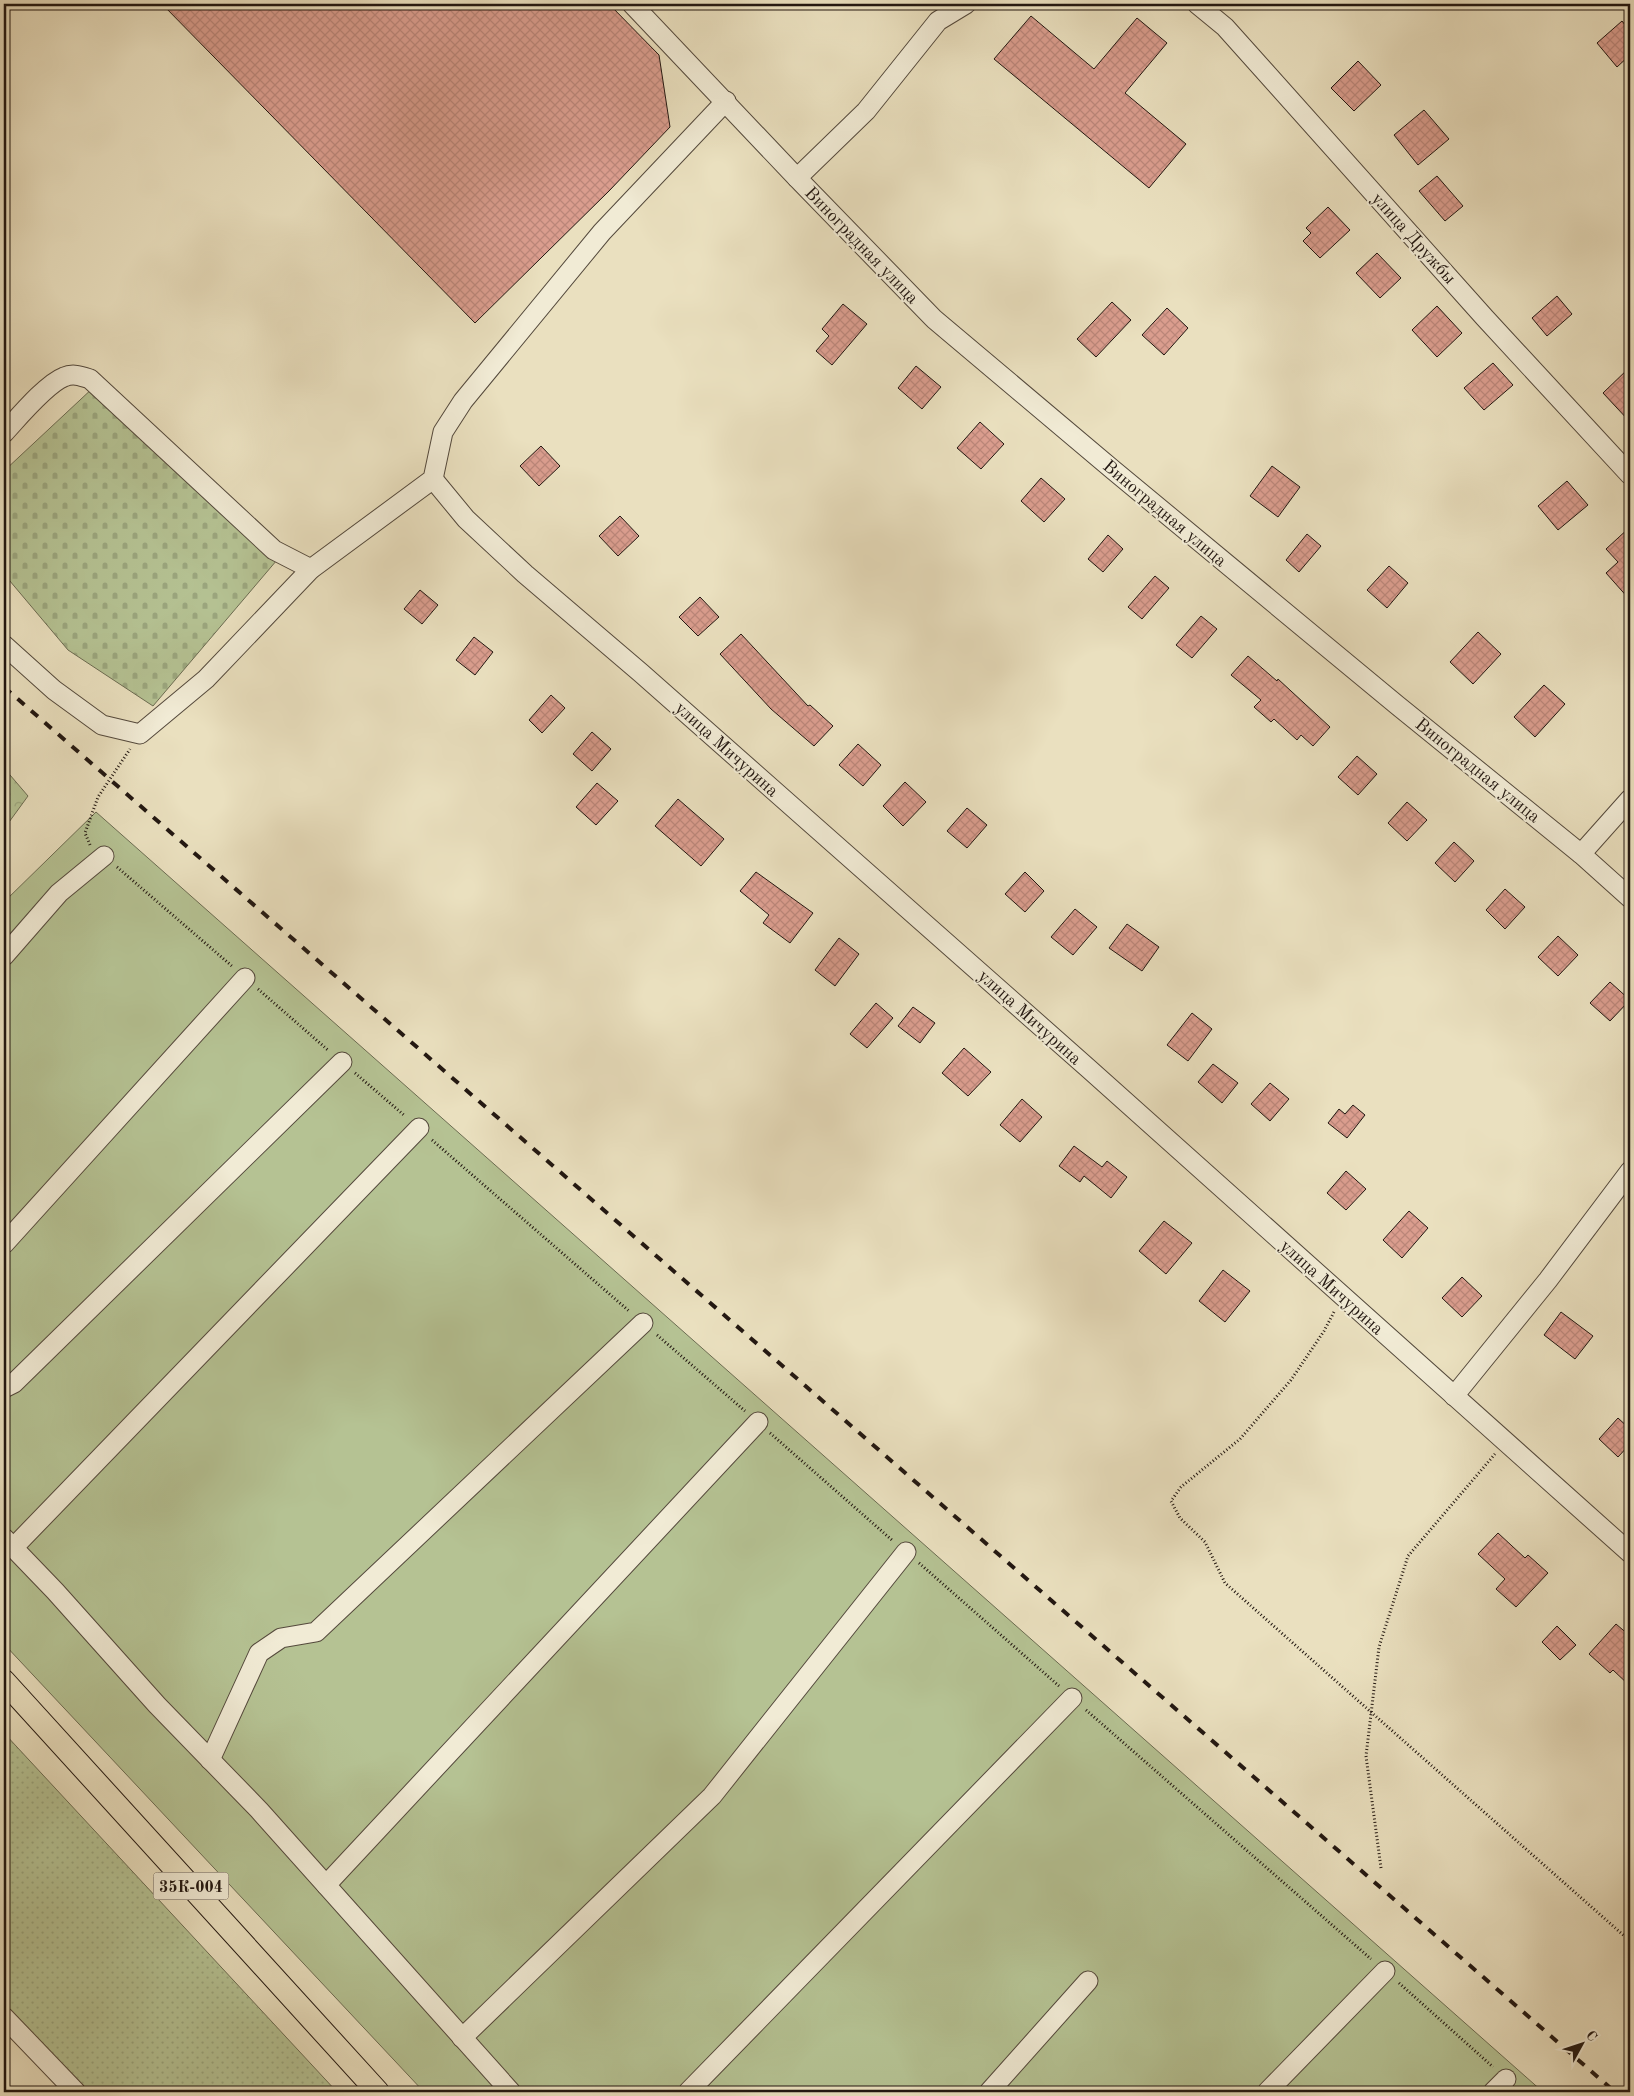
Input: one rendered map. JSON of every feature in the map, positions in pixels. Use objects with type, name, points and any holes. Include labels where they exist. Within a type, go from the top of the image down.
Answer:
[{"type":"main road","name":"35К-004","points":[[4,1681],[378,2092]]},
{"type":"street","name":"Виноградная улица","points":[[632,4],[934,319],[1158,508],[1581,854],[1630,898]]},
{"type":"street","points":[[797,178],[866,111],[938,21],[966,4]]},
{"type":"street","name":"улица Дружбы","points":[[1197,4],[1225,27],[1485,318],[1630,475]]},
{"type":"street","points":[[4,645],[54,690],[102,725],[140,734],[206,679],[311,569],[433,479],[443,432],[463,401],[602,232],[726,101]]},
{"type":"street","points":[[4,433],[53,383],[64,376],[78,374],[90,380],[274,550],[311,569]]},
{"type":"street","name":"улица Мичурина","points":[[433,479],[466,519],[525,574],[671,700],[1630,1553]]},
{"type":"street","points":[[1581,854],[1630,799]]},
{"type":"street","points":[[4,956],[59,893],[104,856]]},
{"type":"street","points":[[4,1244],[245,978]]},
{"type":"street","points":[[4,1388],[14,1383],[342,1062]]},
{"type":"street","points":[[419,1128],[8,1543],[55,1591],[156,1705],[259,1810],[511,2092]]},
{"type":"street","points":[[1454,1396],[1548,1280],[1630,1171]]},
{"type":"street","points":[[210,1760],[259,1653],[281,1638],[316,1632],[643,1323]]},
{"type":"street","points":[[326,1885],[758,1422]]},
{"type":"street","points":[[462,2038],[712,1796],[906,1552]]},
{"type":"street","points":[[688,2092],[1072,1698]]},
{"type":"street","points":[[1267,2092],[1385,1971]]},
{"type":"street","points":[[989,2092],[1088,1981]]},
{"type":"street","points":[[4,2017],[76,2092]]},
{"type":"street","points":[[1493,2092],[1506,2079]]},
{"type":"path","points":[[140,734],[98,797],[86,833],[90,845],[758,1422],[1506,2079]]},
{"type":"path","points":[[1342,1296],[1324,1331],[1292,1380],[1240,1439],[1180,1486],[1171,1501],[1180,1518],[1204,1542],[1225,1583],[1630,1941]]},
{"type":"path","points":[[1381,1868],[1366,1756],[1379,1647],[1408,1556],[1505,1441]]},
{"type":"green space","points":[[95,386],[277,560],[153,706],[68,650],[4,574],[4,471]]},
{"type":"green space","points":[[4,768],[28,796],[4,829]]},
{"type":"green space","points":[[96,812],[1543,2092],[424,2092],[4,1644],[4,902]]},
{"type":"green space","points":[[4,1733],[337,2092],[76,2092],[4,2017]]},
{"type":"building","points":[[162,4],[609,4],[659,55],[670,127],[609,191],[475,323]]},
{"type":"building","points":[[1031,16],[1094,69],[1137,18],[1167,43],[1125,93],[1186,144],[1149,188],[994,59]]},
{"type":"building","points":[[1622,21],[1630,31],[1630,55],[1617,67],[1597,43]]},
{"type":"building","points":[[1358,61],[1381,85],[1354,111],[1331,88]]},
{"type":"building","points":[[1424,110],[1449,139],[1418,165],[1394,135]]},
{"type":"building","points":[[1437,176],[1463,206],[1445,221],[1419,191]]},
{"type":"building","points":[[1328,207],[1350,230],[1320,258],[1303,241],[1311,233],[1306,228]]},
{"type":"building","points":[[1377,253],[1401,278],[1380,298],[1356,273]]},
{"type":"building","points":[[1557,296],[1572,314],[1547,336],[1532,318]]},
{"type":"building","points":[[1112,302],[1131,320],[1096,357],[1077,339]]},
{"type":"building","points":[[843,304],[867,324],[832,365],[816,351],[829,336],[822,329]]},
{"type":"building","points":[[1437,306],[1462,333],[1437,357],[1412,330]]},
{"type":"building","points":[[1167,308],[1188,328],[1164,355],[1142,335]]},
{"type":"building","points":[[1493,363],[1513,385],[1484,410],[1464,388]]},
{"type":"building","points":[[916,366],[941,387],[922,409],[898,388]]},
{"type":"building","points":[[1630,367],[1630,422],[1603,393]]},
{"type":"building","points":[[980,422],[1004,444],[981,469],[957,448]]},
{"type":"building","points":[[541,446],[560,466],[539,486],[520,466]]},
{"type":"building","points":[[1272,466],[1300,487],[1278,517],[1250,496]]},
{"type":"building","points":[[1041,478],[1065,499],[1044,522],[1021,501]]},
{"type":"building","points":[[1567,481],[1588,505],[1558,530],[1538,506]]},
{"type":"building","points":[[620,516],[639,536],[618,556],[599,536]]},
{"type":"building","points":[[1630,527],[1630,600],[1606,573],[1618,562],[1606,549]]},
{"type":"building","points":[[1307,534],[1321,546],[1299,572],[1286,560]]},
{"type":"building","points":[[1108,535],[1123,549],[1103,572],[1088,559]]},
{"type":"building","points":[[1389,566],[1408,583],[1387,608],[1367,590]]},
{"type":"building","points":[[1155,576],[1169,588],[1142,619],[1128,607]]},
{"type":"building","points":[[420,590],[438,605],[422,624],[404,609]]},
{"type":"building","points":[[700,597],[719,617],[698,636],[679,617]]},
{"type":"building","points":[[1201,616],[1217,629],[1192,658],[1176,645]]},
{"type":"building","points":[[1478,632],[1501,654],[1473,684],[1450,662]]},
{"type":"building","points":[[741,634],[808,706],[810,705],[833,726],[814,746],[771,709],[720,654]]},
{"type":"building","points":[[474,637],[493,652],[475,675],[456,660]]},
{"type":"building","points":[[1248,656],[1277,681],[1278,679],[1330,727],[1313,746],[1301,735],[1297,740],[1274,719],[1271,722],[1254,707],[1261,700],[1231,675]]},
{"type":"building","points":[[1544,685],[1565,704],[1535,737],[1514,717]]},
{"type":"building","points":[[551,695],[565,708],[542,733],[529,720]]},
{"type":"building","points":[[592,732],[611,749],[592,771],[573,754]]},
{"type":"building","points":[[858,744],[881,765],[863,786],[839,765]]},
{"type":"building","points":[[1357,756],[1377,774],[1358,795],[1338,777]]},
{"type":"building","points":[[905,782],[926,802],[903,826],[883,806]]},
{"type":"building","points":[[597,783],[618,801],[596,825],[576,807]]},
{"type":"building","points":[[678,799],[724,839],[701,866],[655,826]]},
{"type":"building","points":[[1407,802],[1427,820],[1407,841],[1388,823]]},
{"type":"building","points":[[967,808],[987,825],[967,848],[947,831]]},
{"type":"building","points":[[1454,842],[1474,861],[1455,882],[1435,863]]},
{"type":"building","points":[[756,872],[813,913],[790,943],[763,923],[769,915],[740,891]]},
{"type":"building","points":[[1025,872],[1044,891],[1025,912],[1005,894]]},
{"type":"building","points":[[1505,889],[1525,907],[1505,929],[1486,910]]},
{"type":"building","points":[[1075,909],[1097,927],[1073,955],[1051,937]]},
{"type":"building","points":[[1127,924],[1159,947],[1142,971],[1109,948]]},
{"type":"building","points":[[1558,936],[1578,955],[1558,976],[1538,957]]},
{"type":"building","points":[[839,938],[859,954],[835,986],[815,970]]},
{"type":"building","points":[[1610,982],[1630,1000],[1610,1021],[1590,1003]]},
{"type":"building","points":[[876,1003],[893,1018],[867,1048],[850,1034]]},
{"type":"building","points":[[913,1007],[935,1023],[920,1043],[898,1026]]},
{"type":"building","points":[[1192,1013],[1212,1029],[1188,1061],[1167,1045]]},
{"type":"building","points":[[964,1048],[991,1072],[968,1096],[942,1073]]},
{"type":"building","points":[[1213,1064],[1238,1083],[1222,1103],[1198,1082]]},
{"type":"building","points":[[1270,1083],[1289,1099],[1270,1121],[1251,1104]]},
{"type":"building","points":[[1022,1099],[1042,1117],[1020,1142],[1000,1125]]},
{"type":"building","points":[[1353,1105],[1365,1115],[1347,1138],[1328,1123],[1339,1109],[1345,1114]]},
{"type":"building","points":[[1074,1146],[1102,1167],[1107,1161],[1127,1177],[1111,1198],[1084,1176],[1080,1182],[1059,1166]]},
{"type":"building","points":[[1346,1171],[1366,1189],[1346,1210],[1327,1193]]},
{"type":"building","points":[[1409,1211],[1428,1228],[1402,1258],[1383,1240]]},
{"type":"building","points":[[1164,1221],[1192,1243],[1166,1274],[1139,1251]]},
{"type":"building","points":[[1223,1270],[1250,1291],[1225,1322],[1199,1301]]},
{"type":"building","points":[[1462,1277],[1482,1296],[1462,1317],[1442,1298]]},
{"type":"building","points":[[1561,1312],[1593,1336],[1575,1359],[1544,1335]]},
{"type":"building","points":[[1618,1418],[1630,1429],[1630,1444],[1618,1457],[1599,1439]]},
{"type":"building","points":[[1498,1533],[1525,1558],[1528,1555],[1548,1573],[1516,1607],[1496,1589],[1505,1579],[1478,1554]]},
{"type":"building","points":[[1616,1624],[1630,1636],[1630,1686],[1613,1670],[1610,1673],[1589,1654]]},
{"type":"building","points":[[1557,1626],[1576,1645],[1560,1660],[1542,1642]]},
{"type":"railway","points":[[4,687],[1615,2092]]}]
